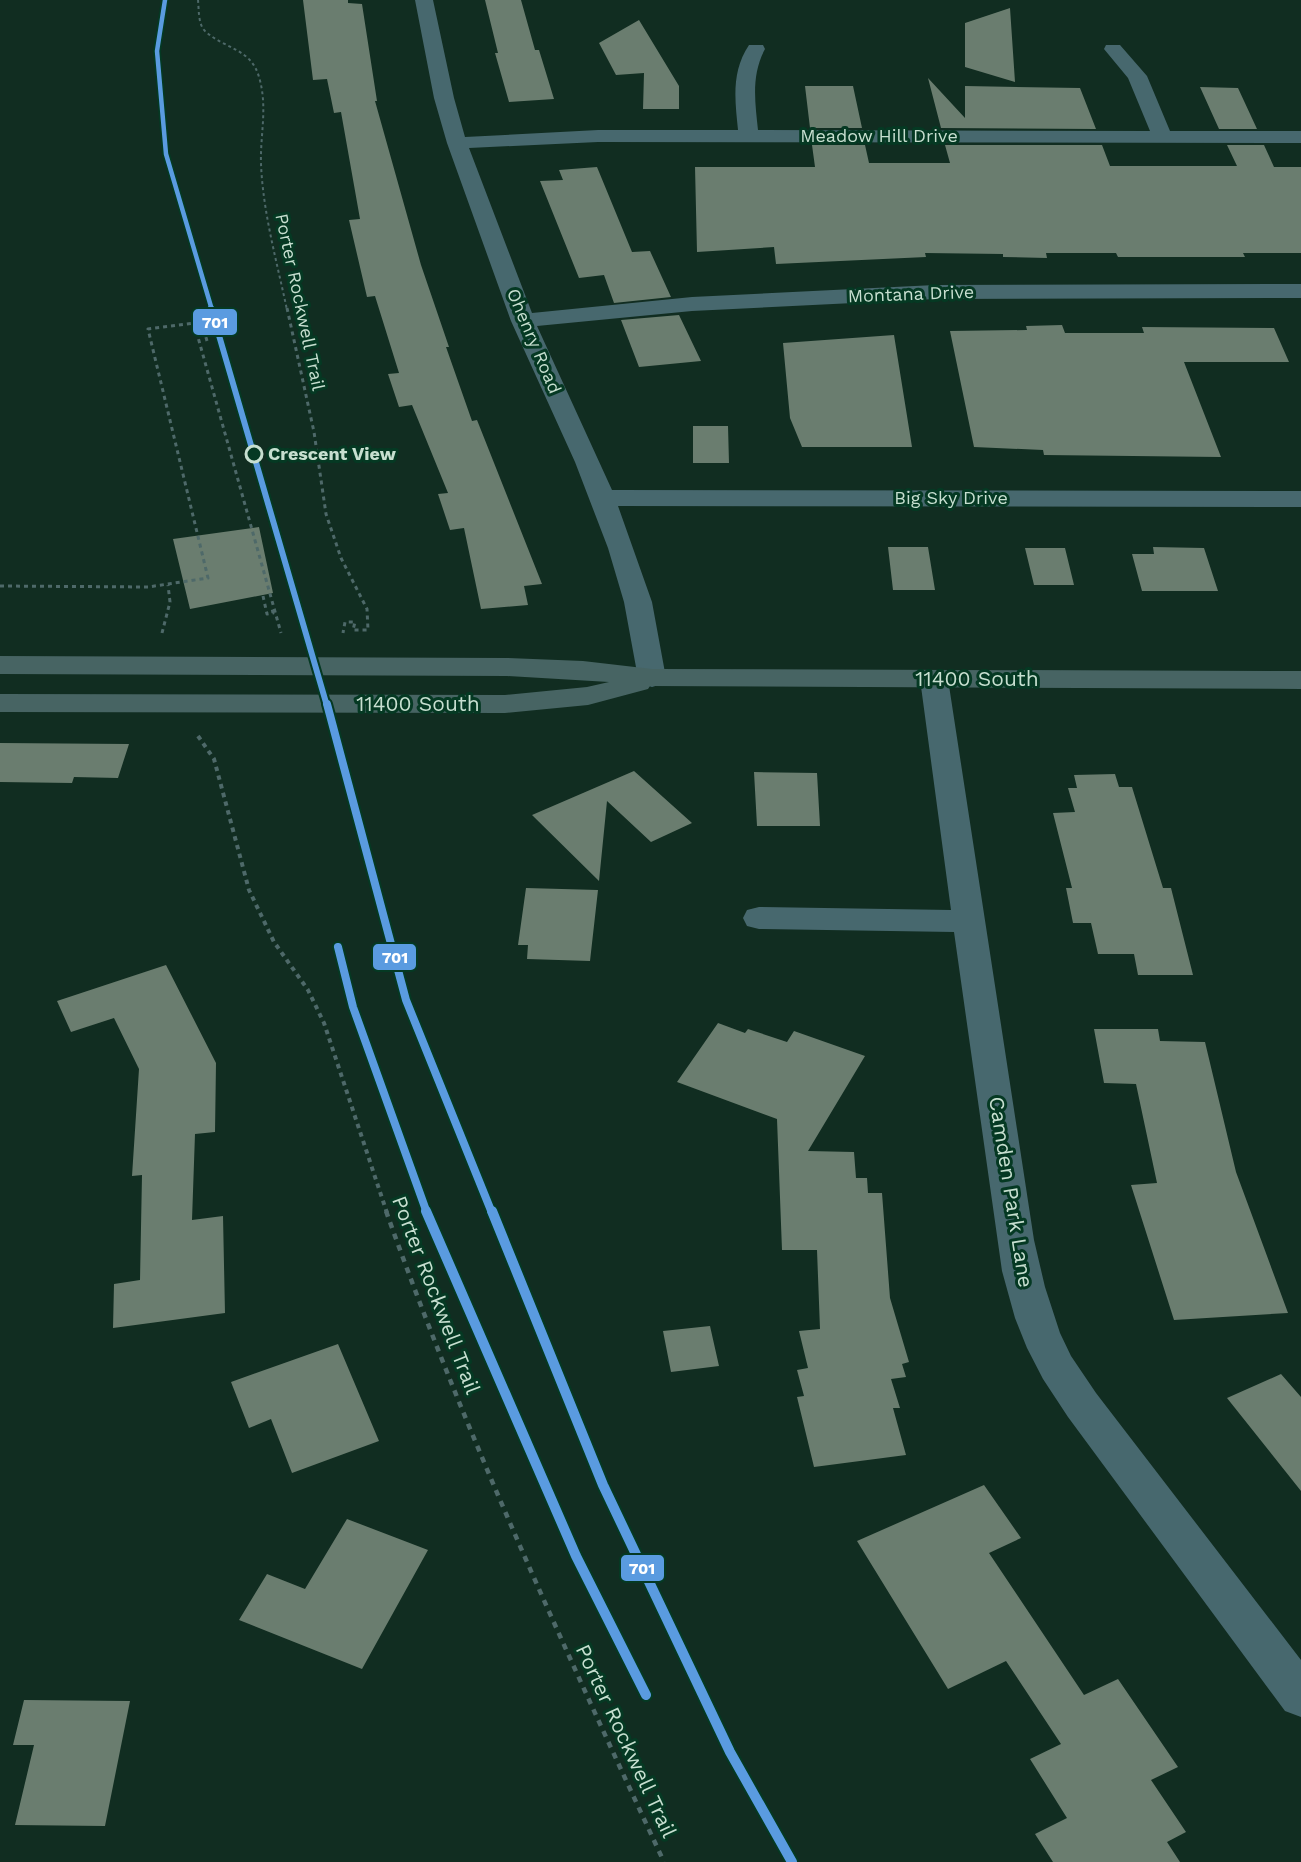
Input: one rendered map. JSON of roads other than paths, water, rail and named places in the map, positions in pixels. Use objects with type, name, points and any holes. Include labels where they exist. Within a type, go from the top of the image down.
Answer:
[{"type":"main road","name":"11400 South","points":[[0,666],[536,668],[583,670],[652,678],[1301,680]]},
{"type":"main road","name":"11400 South","points":[[0,703],[505,704],[588,696],[624,688],[652,678]]},
{"type":"street","name":"Ohenry Road","points":[[424,0],[444,98],[458,143],[523,321],[588,462],[621,548],[638,602],[652,678]]},
{"type":"street","points":[[749,136],[745,72],[748,60],[756,49]]},
{"type":"street","points":[[1113,49],[1137,76],[1163,137]]},
{"type":"street","name":"Meadow Hill Drive","points":[[458,143],[560,136],[1301,137]]},
{"type":"street","name":"Montana Drive","points":[[523,321],[692,304],[935,292],[1301,291]]},
{"type":"street","name":"Big Sky Drive","points":[[602,498],[1301,499]]},
{"type":"street","name":"Camden Park Lane","points":[[934,679],[1015,1240],[1022,1280],[1036,1321],[1054,1362],[1082,1405],[1301,1696]]},
{"type":"street","points":[[759,918],[969,921]]},
{"type":"place","name":"Crescent View","points":[[254,454]]}]
